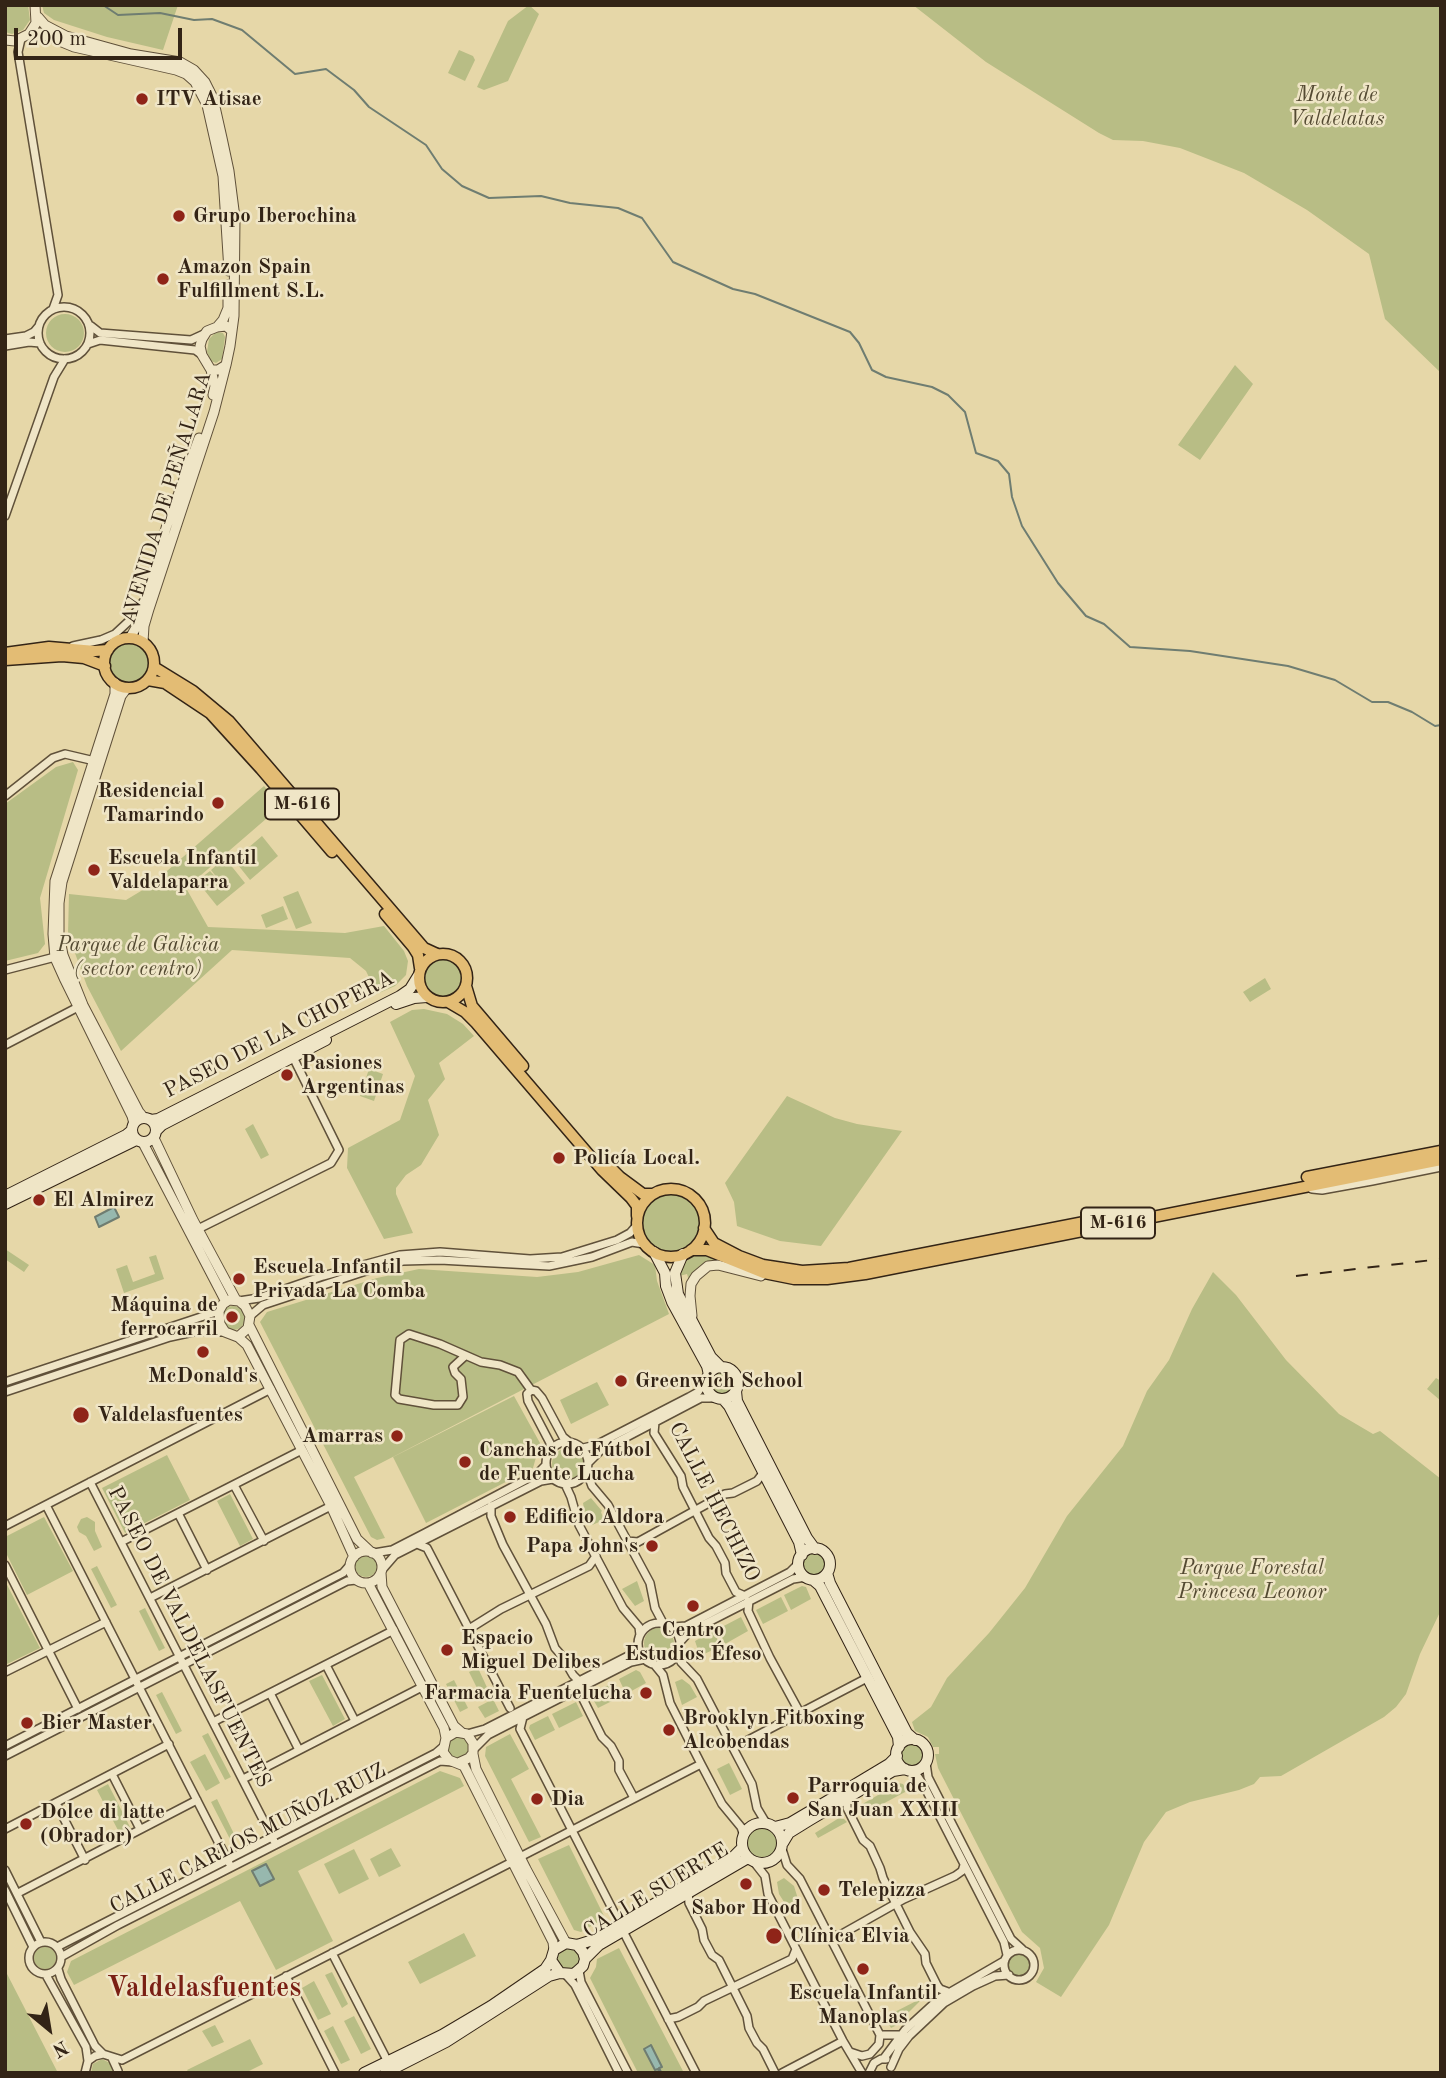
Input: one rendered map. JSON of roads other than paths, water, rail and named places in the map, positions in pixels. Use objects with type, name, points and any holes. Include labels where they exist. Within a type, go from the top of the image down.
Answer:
[{"type":"highway","points":[[5,660],[62,656],[84,658],[104,666],[115,683],[127,688],[148,680],[154,667],[152,653],[143,642],[130,638],[118,641],[108,650],[104,666]]},
{"type":"highway","points":[[5,651],[62,648],[108,650]]},
{"type":"highway","name":"M-616","points":[[154,667],[209,704],[229,721],[424,948],[458,959],[467,971],[466,986],[472,1006],[611,1169],[643,1194],[673,1189],[694,1197],[701,1206],[704,1228],[713,1244],[763,1265],[802,1272],[849,1268],[1441,1151]]},
{"type":"highway","name":"M-616","points":[[148,680],[165,683],[210,713],[224,727],[413,947],[418,955],[419,984],[427,997]]},
{"type":"highway","points":[[419,972],[430,957],[437,954]]},
{"type":"highway","points":[[448,1002],[462,993],[466,986]]},
{"type":"highway","points":[[427,997],[448,1002],[465,1012],[476,1023],[602,1170],[631,1198],[637,1206],[637,1221],[644,1244],[654,1252]]},
{"type":"highway","name":"M-616","points":[[654,1252],[663,1256],[707,1250],[764,1273],[794,1279],[827,1279],[865,1274],[1441,1160]]},
{"type":"highway","points":[[637,1221],[642,1204],[652,1194]]},
{"type":"highway","points":[[687,1252],[702,1236],[704,1228]]},
{"type":"main road","name":"PASEO DE LA CHOPERA","points":[[152,1127],[400,996],[410,989],[419,972]]},
{"type":"main road","name":"PASEO DE LA CHOPERA","points":[[152,1127],[162,1125],[399,1002],[427,997]]},
{"type":"main road","points":[[5,1196],[117,1140],[133,1127],[152,1127]]},
{"type":"main road","points":[[133,1127],[140,1142]]},
{"type":"main road","points":[[5,1204],[140,1142],[152,1127]]},
{"type":"main road","points":[[654,1252],[665,1273],[672,1302],[707,1366],[708,1391],[729,1406],[799,1542],[800,1571],[820,1586],[898,1737],[901,1766],[909,1770]]},
{"type":"main road","points":[[687,1252],[676,1266],[675,1284],[683,1307],[710,1357],[737,1377],[737,1401],[807,1538],[815,1549],[824,1552],[829,1559],[827,1573],[830,1583],[907,1733],[927,1748],[926,1763],[920,1769],[893,1771],[794,1830],[771,1862],[763,1864],[751,1860],[742,1847],[749,1828],[757,1824],[790,1823],[889,1764],[906,1741],[915,1740]]},
{"type":"main road","points":[[708,1378],[722,1367]]},
{"type":"main road","points":[[719,1399],[736,1391]]},
{"type":"main road","points":[[800,1559],[815,1549]]},
{"type":"main road","points":[[810,1579],[821,1578],[827,1573]]},
{"type":"main road","points":[[771,1825],[780,1833],[783,1846]]},
{"type":"main road","name":"CALLE SUERTE","points":[[584,1959],[621,1928],[732,1858],[742,1847]]},
{"type":"main road","name":"CALLE SUERTE","points":[[577,1945],[621,1928],[751,1860]]},
{"type":"main road","points":[[364,2073],[389,2069],[446,2042],[549,1976],[579,1971],[584,1959],[583,1952],[577,1945],[566,1943],[553,1955],[545,1969],[389,2069]]},
{"type":"main road","points":[[553,1955],[563,1974]]},
{"type":"street","points":[[18,52],[37,17],[36,5]]},
{"type":"street","points":[[37,17],[45,25],[66,36],[131,54],[180,62],[194,70],[205,82],[213,98],[222,138],[235,218],[232,331]]},
{"type":"street","points":[[7,40],[40,33],[74,47],[176,70],[186,74],[202,91],[214,131],[226,209],[228,308],[217,327]]},
{"type":"street","points":[[5,339],[34,332],[53,309],[58,295],[18,52],[7,40]]},
{"type":"street","points":[[58,295],[71,308],[82,313],[89,324],[100,333],[191,341],[217,327],[226,326],[232,331]]},
{"type":"street","points":[[53,309],[71,308]]},
{"type":"street","points":[[51,355],[65,359],[79,355],[88,344],[89,324]]},
{"type":"street","points":[[39,325],[40,343],[51,355],[55,365],[54,377]]},
{"type":"street","points":[[207,331],[200,346],[202,355],[211,370],[218,370],[226,365]]},
{"type":"street","name":"AVENIDA DE PEÑALARA","points":[[143,642],[149,609],[214,412],[232,331]]},
{"type":"street","points":[[88,344],[100,340],[114,341],[195,350],[202,355]]},
{"type":"street","points":[[5,346],[40,343]]},
{"type":"street","points":[[5,516],[54,377],[65,359]]},
{"type":"street","name":"AVENIDA DE PEÑALARA","points":[[130,638],[138,624],[208,413],[215,386],[211,370]]},
{"type":"street","points":[[62,648],[101,640],[115,634],[129,621],[145,598]]},
{"type":"street","points":[[115,683],[115,694],[62,882],[59,903],[59,956],[132,1116],[133,1127]]},
{"type":"street","points":[[96,761],[121,696],[127,688]]},
{"type":"street","points":[[5,796],[53,758],[65,754],[96,761]]},
{"type":"street","points":[[5,970],[59,956]]},
{"type":"street","points":[[5,1045],[80,1006]]},
{"type":"street","points":[[80,1006],[139,1112],[152,1127],[234,1301]]},
{"type":"street","points":[[198,1229],[331,1163],[339,1150],[293,1057]]},
{"type":"street","points":[[140,1142],[234,1301],[246,1306],[249,1321],[357,1539],[381,1562],[382,1587],[454,1726],[473,1743],[473,1763],[552,1941],[553,1955]]},
{"type":"street","points":[[1290,1188],[1322,1190],[1441,1167]]},
{"type":"street","points":[[5,1382],[219,1311],[234,1301],[260,1297],[400,1255],[440,1252],[530,1258],[562,1257],[617,1240],[630,1233],[637,1221]]},
{"type":"street","points":[[238,1336],[244,1334],[249,1321],[263,1305],[403,1261],[440,1259],[549,1266],[592,1257],[632,1242],[644,1244]]},
{"type":"street","points":[[696,1331],[690,1306],[691,1284],[708,1266],[718,1265],[776,1280],[794,1279]]},
{"type":"street","points":[[219,1311],[219,1321],[225,1332]]},
{"type":"street","points":[[5,1392],[170,1337],[193,1332],[225,1332],[238,1336],[247,1345],[331,1506],[352,1561],[351,1573],[356,1580]]},
{"type":"street","points":[[465,1356],[453,1367],[461,1380],[463,1397],[457,1405],[422,1403],[399,1399],[395,1395],[401,1338],[405,1335],[424,1337],[481,1362],[518,1372],[531,1390],[536,1391],[542,1398],[562,1437],[583,1448],[596,1445],[698,1392],[708,1378]]},
{"type":"street","points":[[5,1526],[271,1389]]},
{"type":"street","points":[[5,1756],[343,1573],[352,1561],[366,1551],[373,1553],[392,1549],[537,1474],[546,1465],[550,1443],[528,1401],[527,1394],[531,1390]]},
{"type":"street","points":[[546,1465],[553,1479],[565,1484],[578,1482],[586,1472],[589,1462],[599,1452],[701,1398],[719,1399]]},
{"type":"street","name":"CALLE HECHIZO","points":[[655,1422],[654,1433],[681,1476],[683,1487],[709,1538],[716,1545],[736,1592],[747,1599],[748,1611],[800,1713]]},
{"type":"street","points":[[550,1451],[561,1443],[569,1442]]},
{"type":"street","points":[[583,1448],[589,1462]]},
{"type":"street","points":[[121,1542],[302,1450]]},
{"type":"street","points":[[586,1472],[592,1486],[608,1505],[650,1583],[655,1608],[663,1623]]},
{"type":"street","points":[[627,1541],[638,1542],[695,1510],[757,1481],[763,1473]]},
{"type":"street","points":[[182,1660],[347,1581],[369,1583],[376,1580],[395,1555],[541,1481],[553,1479]]},
{"type":"street","name":"PASEO DE VALDELASFUENTES","points":[[90,1482],[274,1841]]},
{"type":"street","points":[[444,1743],[450,1734],[479,1732],[506,1722],[628,1656],[638,1645],[639,1627],[623,1608],[579,1525],[565,1484]]},
{"type":"street","points":[[234,1485],[264,1541]]},
{"type":"street","points":[[46,1505],[230,1863]]},
{"type":"street","points":[[150,1598],[331,1506]]},
{"type":"street","points":[[491,1506],[491,1516],[503,1545],[531,1594],[555,1648],[580,1684],[582,1697],[602,1737],[611,1746],[619,1761],[619,1770],[634,1798]]},
{"type":"street","points":[[178,1513],[207,1570]]},
{"type":"street","points":[[427,1548],[431,1537]]},
{"type":"street","points":[[417,1544],[427,1548],[510,1708],[521,1714]]},
{"type":"street","points":[[469,1629],[531,1594],[589,1566],[596,1556]]},
{"type":"street","points":[[771,1825],[757,1808],[752,1784],[697,1679],[681,1662],[679,1652],[681,1642],[690,1632],[790,1572],[800,1559]]},
{"type":"street","points":[[5,1565],[78,1709]]},
{"type":"street","points":[[640,1635],[646,1627],[654,1623],[673,1627],[686,1626],[793,1579],[810,1579]]},
{"type":"street","points":[[369,1583],[444,1728],[446,1756],[464,1766],[566,1943]]},
{"type":"street","points":[[5,1672],[106,1622]]},
{"type":"street","points":[[673,1627],[681,1642]]},
{"type":"street","points":[[213,1723],[394,1630]]},
{"type":"street","points":[[638,1645],[645,1660]]},
{"type":"street","points":[[654,1664],[669,1662],[679,1652]]},
{"type":"street","points":[[580,1684],[631,1662],[645,1660],[654,1664],[663,1675],[670,1703],[701,1764],[722,1804],[741,1827],[744,1836]]},
{"type":"street","points":[[326,1665],[355,1721]]},
{"type":"street","points":[[733,1748],[867,1678]]},
{"type":"street","points":[[5,1746],[78,1709],[138,1683]]},
{"type":"street","points":[[243,1779],[422,1687]]},
{"type":"street","points":[[270,1693],[299,1750]]},
{"type":"street","points":[[455,1762],[469,1758],[488,1735],[506,1722],[510,1708]]},
{"type":"street","points":[[521,1714],[520,1729],[696,2073]]},
{"type":"street","points":[[506,1722],[520,1729]]},
{"type":"street","name":"CALLE CARLOS MUÑOZ RUIZ","points":[[274,1841],[436,1753],[444,1743]]},
{"type":"street","points":[[5,1829],[169,1744]]},
{"type":"street","name":"CALLE CARLOS MUÑOZ RUIZ","points":[[57,1947],[440,1761],[455,1762]]},
{"type":"street","points":[[909,1770],[924,1786],[1004,1942],[1006,1971],[1013,1979],[1028,1977],[1034,1969],[1031,1955],[1011,1939],[928,1777],[926,1763]]},
{"type":"street","points":[[117,2072],[122,2060],[701,1764]]},
{"type":"street","points":[[112,1774],[140,1829]]},
{"type":"street","points":[[847,1798],[847,1808],[863,1840],[870,1846],[883,1878],[925,1954],[926,1963],[937,1985],[948,1992]]},
{"type":"street","points":[[18,1894],[197,1800]]},
{"type":"street","points":[[56,1803],[85,1860]]},
{"type":"street","points":[[783,1846],[787,1865],[800,1879],[880,2035],[888,2063]]},
{"type":"street","points":[[751,1860],[765,1876],[768,1894],[862,2073]]},
{"type":"street","name":"CALLE CARLOS MUÑOZ RUIZ","points":[[61,1956],[230,1863]]},
{"type":"street","points":[[830,1936],[840,1935],[896,1903],[955,1876],[962,1871],[964,1865]]},
{"type":"street","points":[[5,1870],[41,1942]]},
{"type":"street","points":[[5,1890],[33,1947]]},
{"type":"street","points":[[688,1892],[689,1903],[702,1929],[704,1940],[712,1955],[719,1960],[747,2016],[749,2028],[775,2073]]},
{"type":"street","points":[[58,1969],[46,1975],[36,1972],[31,1966],[29,1955],[33,1947],[41,1942],[57,1947],[61,1956],[58,1969],[61,1979],[95,2046],[107,2056],[117,2072]]},
{"type":"street","points":[[668,2019],[678,2017],[732,1987],[792,1959],[796,1950]]},
{"type":"street","points":[[888,2063],[901,2035],[927,2008],[948,1992],[1006,1958],[1014,1950],[1022,1950]]},
{"type":"street","points":[[332,1953],[389,2069]]},
{"type":"street","points":[[579,1971],[583,1985],[628,2073]]},
{"type":"street","points":[[563,1974],[576,1988],[619,2073]]},
{"type":"street","points":[[46,1975],[86,2047],[88,2061],[85,2072]]},
{"type":"street","points":[[286,1976],[335,2073]]},
{"type":"street","points":[[888,2063],[909,2036],[944,2003],[995,1976],[1009,1976]]},
{"type":"street","points":[[880,2035],[901,2035]]},
{"type":"street","points":[[849,2052],[862,2056],[870,2054],[877,2048],[880,2035]]},
{"type":"street","points":[[782,2073],[843,2041]]},
{"type":"street","points":[[88,2061],[95,2056],[122,2060]]},
{"type":"street","points":[[869,2073],[874,2063],[888,2063]]},
{"type":"water","points":[[114,1207],[119,1217],[99,1227],[95,1217]]},
{"type":"water","points":[[266,1864],[274,1879],[260,1886],[252,1871]]},
{"type":"water","points":[[651,2045],[662,2067],[659,2068],[661,2072],[665,2073],[660,2073],[658,2069],[655,2070],[644,2049]]},
{"type":"waterway","points":[[103,5],[118,15],[160,13],[194,20],[212,19],[242,30],[295,74],[326,69],[354,90],[369,107],[426,145],[442,169],[462,186],[489,198],[541,196],[570,203],[618,208],[642,218],[673,262],[733,289],[755,294],[850,332],[859,343],[872,370],[886,377],[932,387],[948,395],[965,412],[976,453],[998,461],[1009,474],[1012,497],[1022,526],[1058,583],[1086,616],[1104,624],[1130,647],[1190,651],[1288,666],[1335,680],[1372,702],[1388,702],[1435,726],[1441,725]]},
{"type":"railway","points":[[1296,1276],[1441,1259]]},
{"type":"place","name":"ITV Atisae","points":[[142,99]]},
{"type":"place","name":"Grupo Iberochina","points":[[179,216]]},
{"type":"place","name":"Amazon Spain Fulfillment S.L.","points":[[163,279]]},
{"type":"place","name":"Residencial Tamarindo","points":[[218,803]]},
{"type":"place","name":"Escuela Infantil Valdelaparra","points":[[94,870]]},
{"type":"place","name":"Pasiones Argentinas","points":[[287,1075]]},
{"type":"place","name":"Policía Local.","points":[[559,1158]]},
{"type":"place","name":"El Almirez","points":[[39,1200]]},
{"type":"place","name":"Escuela Infantil Privada La Comba","points":[[239,1279]]},
{"type":"place","name":"Máquina de ferrocarril","points":[[232,1317]]},
{"type":"place","name":"McDonald's","points":[[203,1352]]},
{"type":"place","name":"Greenwich School","points":[[621,1381]]},
{"type":"place","name":"Valdelasfuentes","points":[[81,1415]]},
{"type":"place","name":"Amarras","points":[[397,1436]]},
{"type":"place","name":"Canchas de Fútbol de Fuente Lucha","points":[[465,1462]]},
{"type":"place","name":"Edificio Aldora","points":[[510,1517]]},
{"type":"place","name":"Papa John's","points":[[652,1546]]},
{"type":"place","name":"Centro Estudios Éfeso","points":[[693,1606]]},
{"type":"place","name":"Espacio Miguel Delibes","points":[[447,1650]]},
{"type":"place","name":"Farmacia Fuentelucha","points":[[646,1693]]},
{"type":"place","name":"Bier Master","points":[[27,1723]]},
{"type":"place","name":"Brooklyn Fitboxing Alcobendas","points":[[669,1730]]},
{"type":"place","name":"Parroquia de San Juan XXIII","points":[[793,1798]]},
{"type":"place","name":"Dia","points":[[537,1799]]},
{"type":"place","name":"Dolce di latte (Obrador)","points":[[26,1824]]},
{"type":"place","name":"Sabor Hood","points":[[746,1884]]},
{"type":"place","name":"Telepizza","points":[[824,1890]]},
{"type":"place","name":"Clínica Elvia","points":[[774,1936]]},
{"type":"place","name":"Escuela Infantil Manoplas","points":[[863,1969]]},
{"type":"district","name":"Valdelasfuentes","points":[[204,1989]]},
{"type":"park label","name":"Monte de Valdelatas","points":[[1337,107]]},
{"type":"park label","name":"Parque de Galicia (sector centro)","points":[[138,957]]},
{"type":"park label","name":"Parque Forestal Princesa Leonor","points":[[1252,1580]]}]
